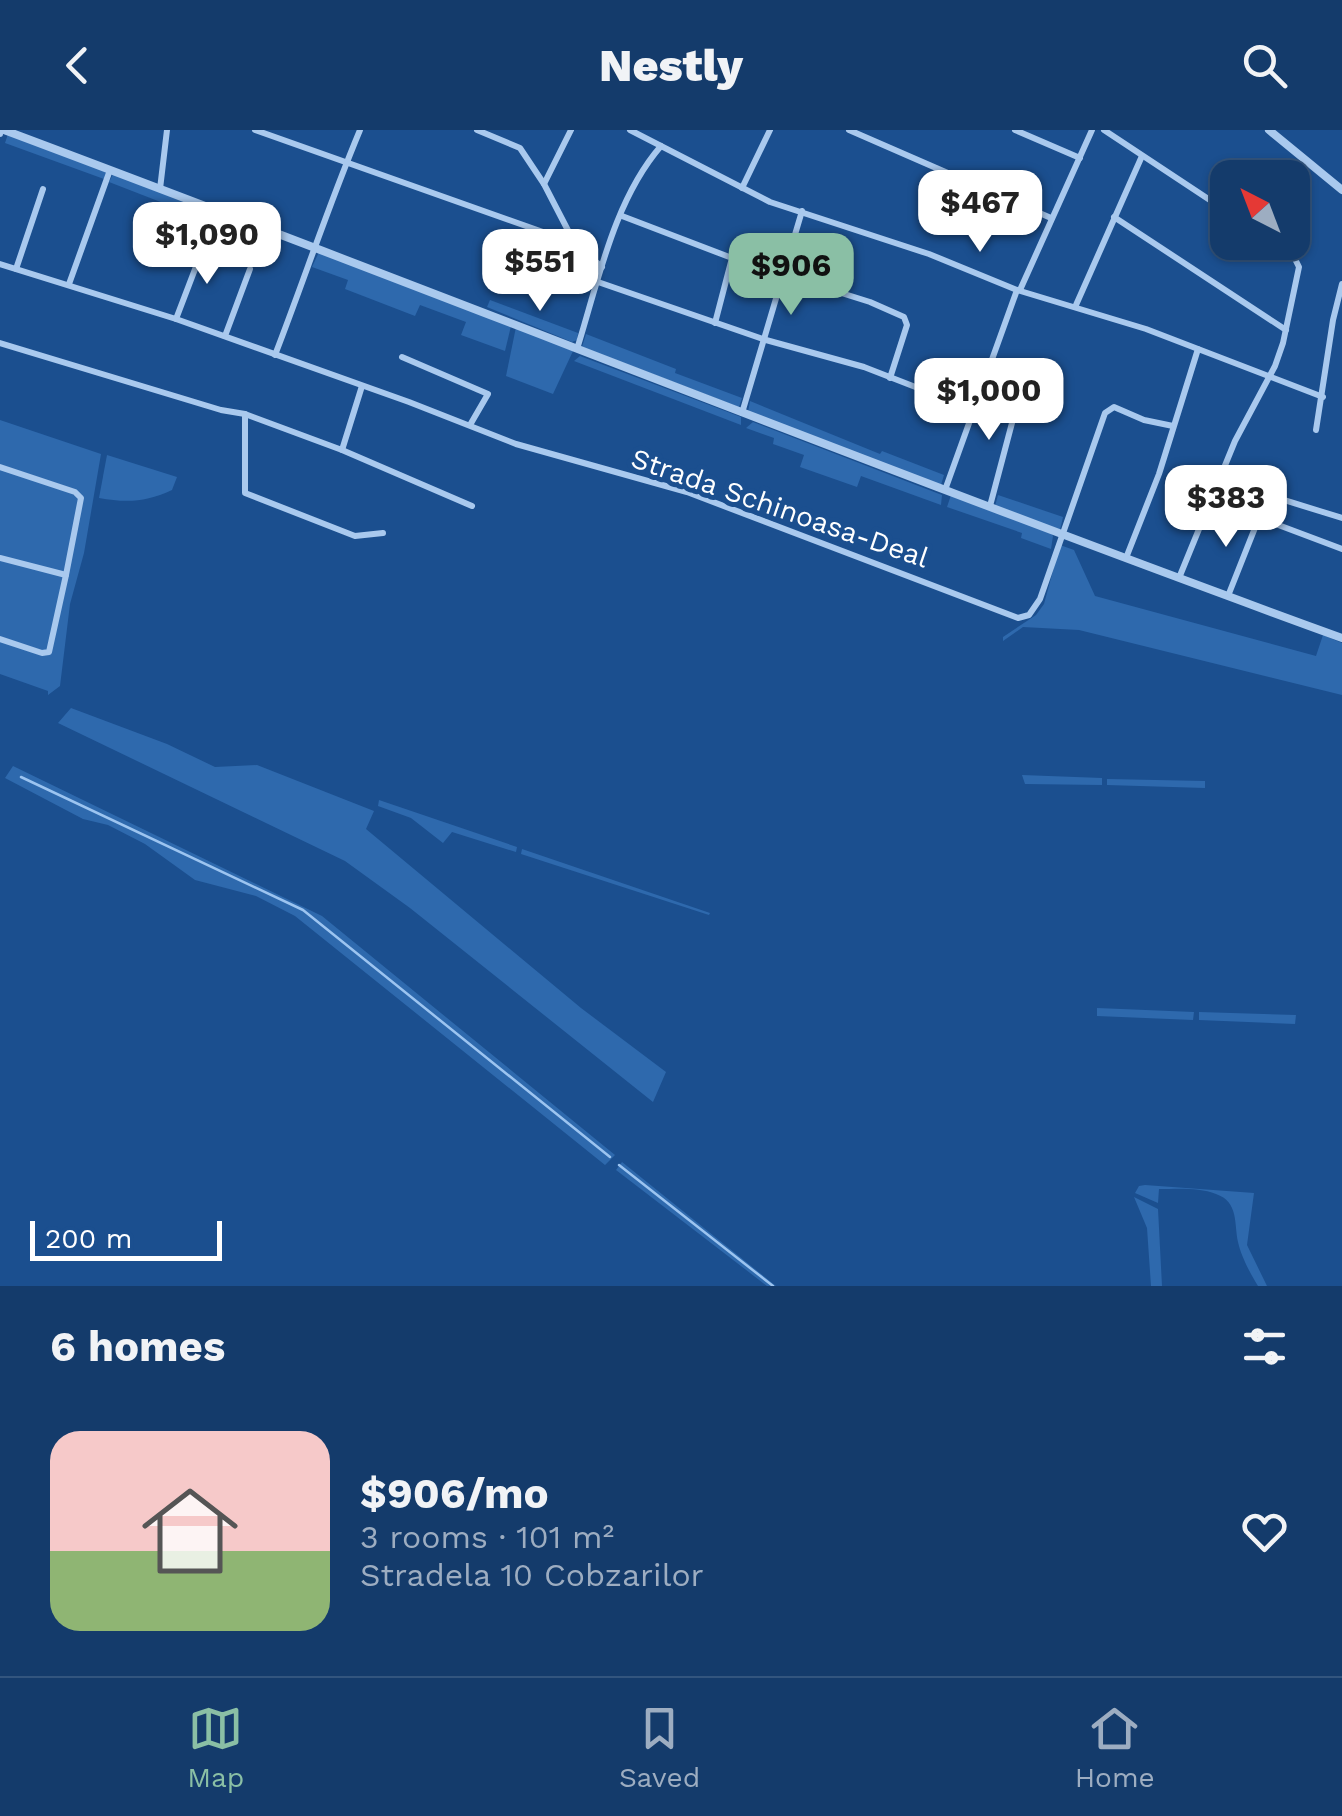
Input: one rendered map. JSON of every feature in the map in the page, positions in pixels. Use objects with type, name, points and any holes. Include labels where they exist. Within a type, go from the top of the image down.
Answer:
[{"type":"street","points":[[160,188],[167,130]]},
{"type":"street","points":[[255,130],[574,243],[602,267]]},
{"type":"street","points":[[275,354],[360,130]]},
{"type":"street","points":[[477,130],[520,148],[544,184],[574,243]]},
{"type":"street","points":[[544,184],[572,130]]},
{"type":"street","points":[[630,130],[742,188],[1323,397]]},
{"type":"street","points":[[742,188],[770,130]]},
{"type":"street","points":[[850,130],[1050,218]]},
{"type":"street","points":[[1014,130],[1080,158]]},
{"type":"street","points":[[945,490],[1018,290],[1092,130]]},
{"type":"street","points":[[1104,130],[1210,200]]},
{"type":"street","points":[[1269,130],[1342,190]]},
{"type":"street","points":[[1,132],[160,188],[742,414],[1342,638]]},
{"type":"street","points":[[577,349],[622,216],[646,163],[661,146]]},
{"type":"street","points":[[1076,305],[1142,156]]},
{"type":"street","points":[[68,284],[110,170]]},
{"type":"street","points":[[730,182],[749,174]]},
{"type":"street","points":[[16,269],[44,189]]},
{"type":"street","points":[[742,414],[802,211]]},
{"type":"street","points":[[622,216],[732,258],[715,323]]},
{"type":"street","points":[[1114,217],[1286,330]]},
{"type":"street","points":[[176,319],[204,243]]},
{"type":"street","points":[[1178,578],[1235,441],[1275,366],[1299,267],[1296,260]]},
{"type":"street","name":"Strada Schinoasa-Deal","points":[[0,264],[225,336],[516,444],[687,492],[1018,618],[1030,615],[1037,606],[1061,534]]},
{"type":"street","points":[[225,336],[250,269]]},
{"type":"street","points":[[784,275],[904,316],[906,325],[890,378]]},
{"type":"street","points":[[598,282],[766,340],[797,346],[972,409]]},
{"type":"street","points":[[1316,430],[1342,284]]},
{"type":"street","points":[[0,343],[244,414],[342,450],[472,506]]},
{"type":"street","points":[[1126,558],[1159,474],[1198,350]]},
{"type":"street","points":[[402,357],[488,394],[470,424]]},
{"type":"street","points":[[342,450],[362,386]]},
{"type":"street","points":[[990,506],[1021,389]]},
{"type":"street","points":[[1061,534],[1096,434],[1109,409],[1114,407],[1144,420],[1173,426]]},
{"type":"street","points":[[244,414],[245,493],[355,536],[383,533]]},
{"type":"street","points":[[0,466],[80,496],[48,652],[0,639]]},
{"type":"street","points":[[1228,596],[1265,498],[1272,494],[1342,518]]},
{"type":"street","points":[[1258,517],[1342,550]]},
{"type":"street","points":[[0,558],[66,575]]},
{"type":"shaded area","points":[[8,134],[107,171],[104,179],[5,143]]},
{"type":"shaded area","points":[[113,174],[260,230],[256,239],[109,182]]},
{"type":"shaded area","points":[[319,252],[511,326],[505,351],[461,335],[466,322],[420,305],[415,316],[345,289],[348,280],[312,267]]},
{"type":"shaded area","points":[[490,300],[578,333],[577,340],[572,342],[487,307]]},
{"type":"shaded area","points":[[516,327],[573,351],[553,394],[506,376]]},
{"type":"shaded area","points":[[586,334],[742,398],[739,407],[582,347]]},
{"type":"shaded area","points":[[580,356],[741,417],[741,425],[574,361]]},
{"type":"shaded area","points":[[750,401],[880,454],[882,451],[944,475],[941,485],[748,412]]},
{"type":"shaded area","points":[[0,420],[101,454],[84,553],[70,604],[60,686],[48,695],[48,691],[0,674]]},
{"type":"shaded area","points":[[753,422],[942,495],[941,505],[861,476],[857,487],[800,467],[804,455],[773,444],[774,438],[746,428]]},
{"type":"shaded area","points":[[107,455],[177,477],[172,490],[136,500],[99,498]]},
{"type":"shaded area","points":[[951,495],[1050,532],[1051,549],[1021,538],[1022,533],[947,507]]},
{"type":"shaded area","points":[[998,495],[1063,517],[1060,530],[995,506]]},
{"type":"shaded area","points":[[1060,545],[1074,550],[1095,596],[1316,656],[1323,635],[1342,643],[1342,695],[1079,630],[1023,627],[1003,641],[1044,604]]},
{"type":"shaded area","points":[[71,708],[167,744],[215,767],[257,765],[374,811],[366,829],[581,1008],[666,1072],[653,1102],[410,908],[345,861],[58,723]]},
{"type":"shaded area","points":[[13,766],[322,916],[615,1155],[605,1165],[295,916],[256,896],[195,880],[145,844],[108,825],[83,819],[5,778]]},
{"type":"shaded area","points":[[1022,775],[1102,778],[1102,785],[1025,784]]},
{"type":"shaded area","points":[[1107,779],[1205,781],[1205,788],[1107,785]]},
{"type":"shaded area","points":[[379,800],[517,847],[516,852],[452,832],[443,843],[411,818],[378,806]]},
{"type":"shaded area","points":[[522,849],[710,913],[521,854]]},
{"type":"shaded area","points":[[1097,1008],[1194,1012],[1193,1020],[1097,1016]]},
{"type":"shaded area","points":[[1199,1012],[1296,1015],[1295,1024],[1199,1020]]},
{"type":"shaded area","points":[[622,1162],[776,1286],[767,1286],[616,1170]]},
{"type":"shaded area","points":[[1145,1185],[1254,1193],[1247,1245],[1267,1286],[1258,1286],[1246,1264],[1229,1202],[1202,1190],[1159,1189],[1158,1203],[1135,1193]]},
{"type":"shaded area","points":[[1134,1197],[1158,1209],[1162,1286],[1151,1286],[1147,1228]]},
{"type":"waterway","points":[[21,777],[303,910],[610,1157]]},
{"type":"waterway","points":[[619,1165],[773,1286]]}]
